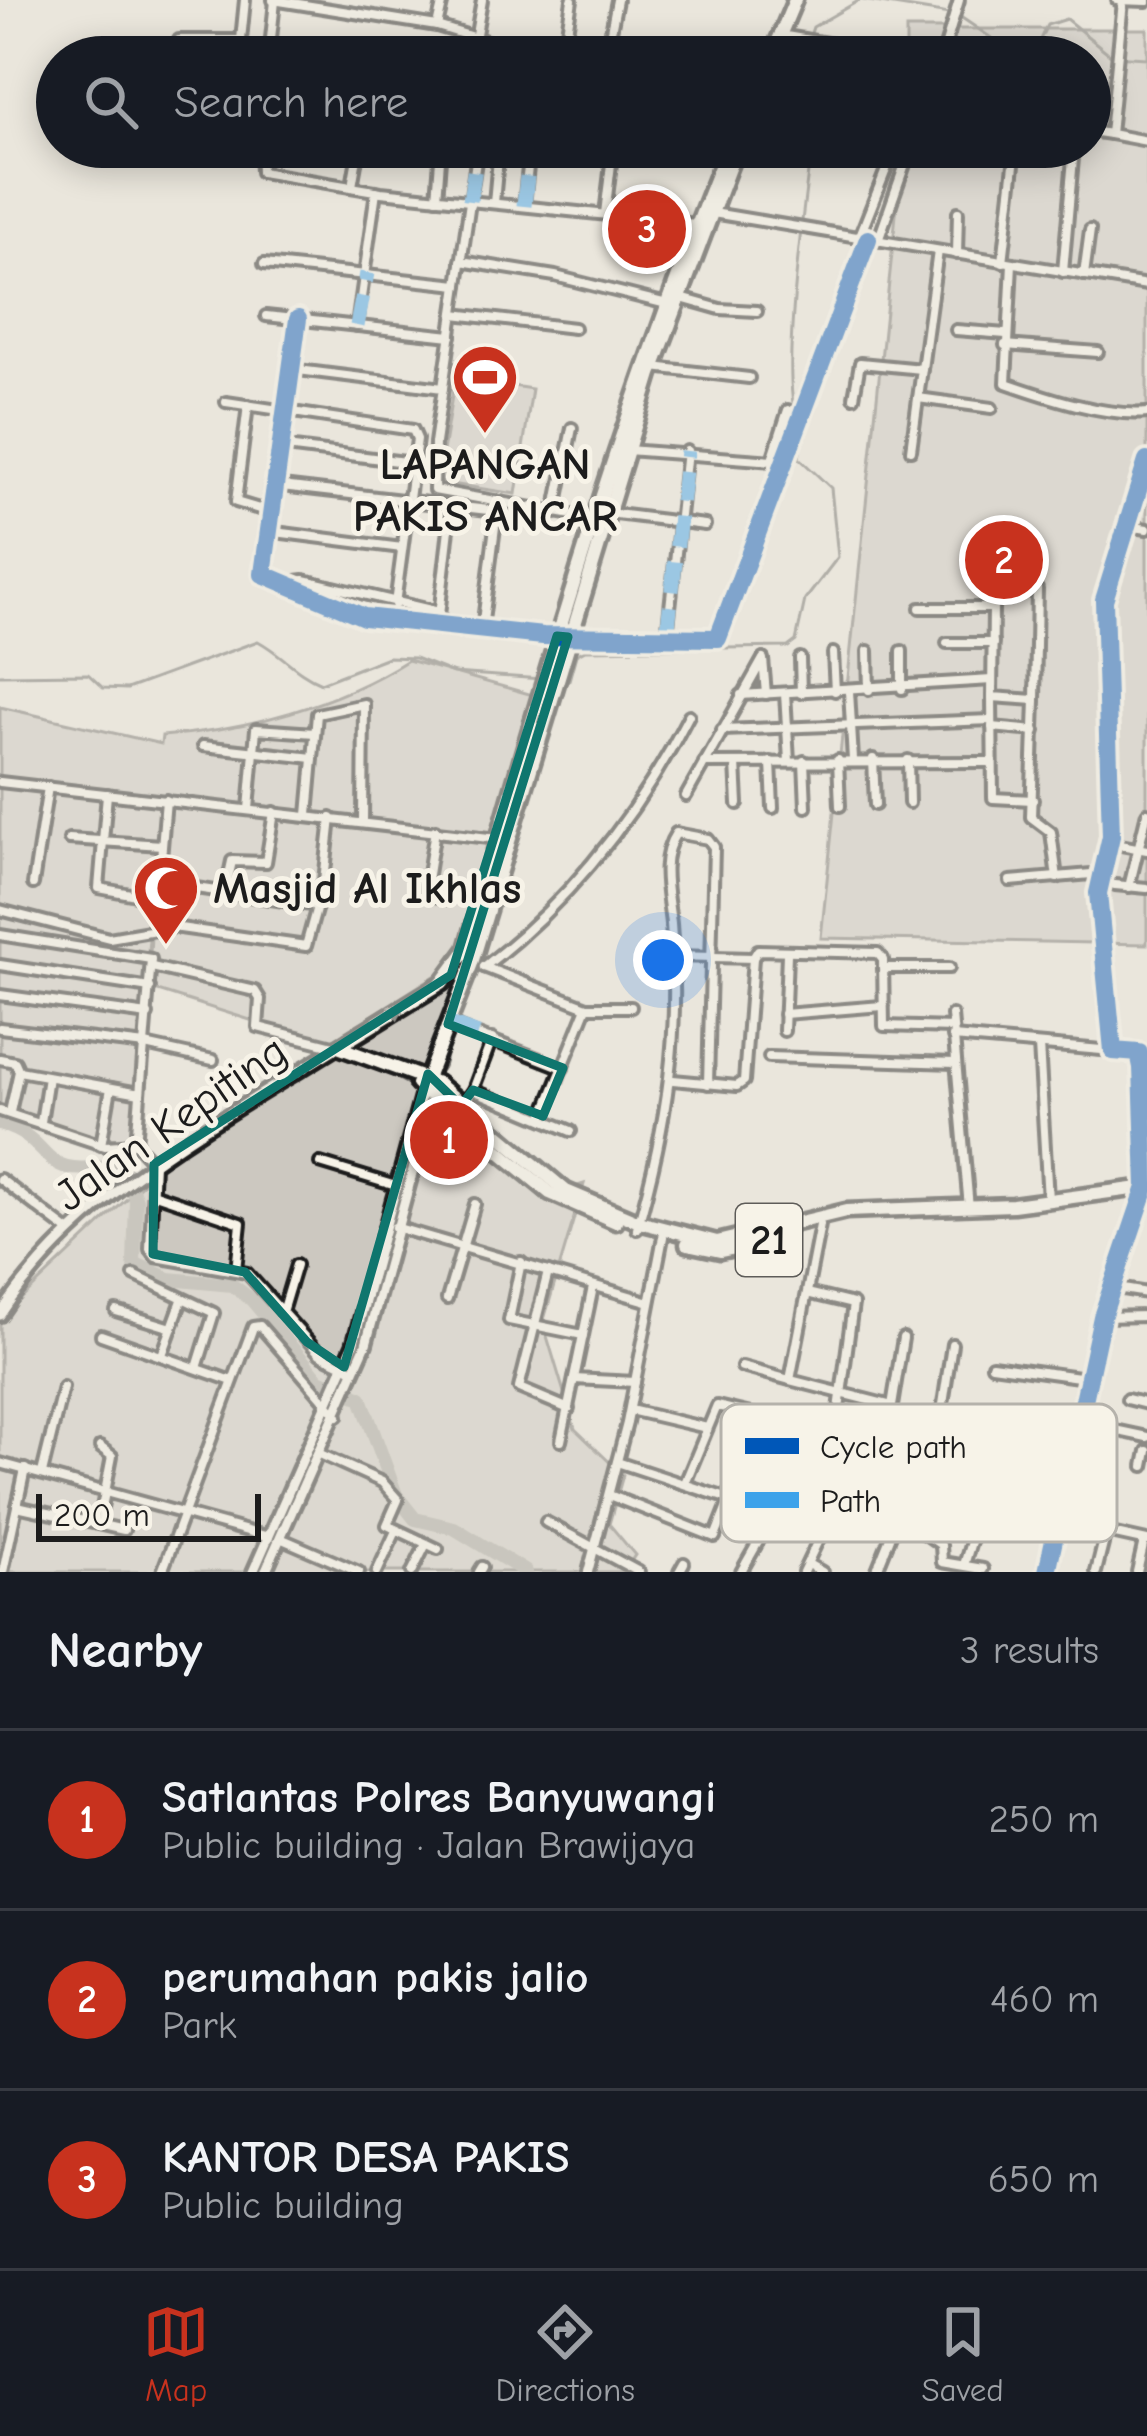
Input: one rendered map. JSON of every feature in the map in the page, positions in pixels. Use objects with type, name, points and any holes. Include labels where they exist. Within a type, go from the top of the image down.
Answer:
[{"type":"highway","points":[[779,35],[791,0]]},
{"type":"highway","points":[[776,36],[791,0]]},
{"type":"highway","points":[[600,516],[653,368],[696,224],[719,168]]},
{"type":"highway","points":[[430,1086],[457,1003],[478,965],[543,706],[600,516],[674,301],[729,168]]},
{"type":"highway","points":[[338,1047],[442,983],[466,949],[543,706]]},
{"type":"highway","points":[[442,983],[454,987],[457,1003]]},
{"type":"highway","name":"21","points":[[338,1047],[430,1086],[566,1191],[663,1237],[730,1250],[820,1225],[884,1214],[983,1213],[1146,1191]]},
{"type":"highway","name":"21","points":[[639,1226],[727,1242],[846,1211],[969,1208],[1146,1191]]},
{"type":"main road","name":"Jalan Kepiting","points":[[0,1315],[70,1232],[124,1186],[338,1047]]},
{"type":"main road","points":[[393,1226],[396,1186],[430,1086]]},
{"type":"main road","points":[[253,1572],[320,1454],[350,1371],[430,1086]]},
{"type":"main road","points":[[265,1572],[274,1538],[337,1405]]},
{"type":"street","points":[[241,36],[245,0]]},
{"type":"street","points":[[271,36],[274,0],[437,26],[464,36]]},
{"type":"street","points":[[437,26],[443,0]]},
{"type":"street","points":[[476,36],[482,0]]},
{"type":"street","points":[[566,36],[572,0]]},
{"type":"street","points":[[610,36],[616,0]]},
{"type":"street","points":[[1111,121],[1120,0],[1147,1]]},
{"type":"street","points":[[948,36],[958,2]]},
{"type":"street","points":[[779,35],[785,36]]},
{"type":"street","points":[[1111,134],[1147,141]]},
{"type":"street","points":[[261,168],[261,172],[376,191],[696,224]]},
{"type":"street","points":[[352,186],[355,168]]},
{"type":"street","points":[[437,197],[439,168]]},
{"type":"street","points":[[475,168],[443,388],[434,490],[555,513],[705,525]]},
{"type":"street","points":[[494,203],[497,168]]},
{"type":"street","points":[[524,206],[528,168]]},
{"type":"street","points":[[605,214],[610,168]]},
{"type":"street","points":[[869,239],[889,168]]},
{"type":"street","points":[[298,319],[262,573],[357,614],[562,637],[720,637],[869,239],[901,168]]},
{"type":"street","points":[[1014,168],[1007,263],[1008,384],[1071,398],[1080,407],[1147,412]]},
{"type":"street","points":[[1063,272],[1072,168]]},
{"type":"street","points":[[358,326],[376,191]]},
{"type":"street","points":[[957,254],[958,212]]},
{"type":"street","points":[[711,213],[1147,285]]},
{"type":"street","points":[[1084,275],[1090,230]]},
{"type":"street","points":[[911,450],[938,251]]},
{"type":"street","points":[[461,260],[720,309],[757,311]]},
{"type":"street","points":[[263,264],[458,285]]},
{"type":"street","points":[[454,314],[574,328]]},
{"type":"street","points":[[266,316],[451,336]]},
{"type":"street","points":[[956,330],[1006,334]]},
{"type":"street","points":[[1005,345],[1099,352]]},
{"type":"street","points":[[854,398],[860,363],[922,369]]},
{"type":"street","points":[[653,368],[749,377]]},
{"type":"street","points":[[290,369],[443,388]]},
{"type":"street","points":[[918,398],[992,408]]},
{"type":"street","points":[[226,402],[410,428],[417,439],[394,604]]},
{"type":"street","points":[[248,405],[236,502],[269,512]]},
{"type":"street","points":[[772,460],[788,410]]},
{"type":"street","points":[[555,513],[572,428]]},
{"type":"street","points":[[278,446],[413,463]]},
{"type":"street","points":[[626,450],[786,462]]},
{"type":"street","points":[[667,636],[687,451]]},
{"type":"street","points":[[1113,1051],[1098,893],[1111,843],[1104,600],[1145,465]]},
{"type":"street","points":[[273,485],[492,509],[498,516],[482,628]]},
{"type":"street","points":[[438,624],[452,503]]},
{"type":"street","points":[[1130,526],[1147,528]]},
{"type":"street","points":[[266,531],[402,548]]},
{"type":"street","points":[[280,583],[304,580],[439,612]]},
{"type":"street","points":[[1037,589],[1033,821],[1053,836],[1057,878]]},
{"type":"street","points":[[357,614],[353,600],[364,593]]},
{"type":"street","points":[[920,608],[992,606],[993,798],[1033,800]]},
{"type":"street","points":[[946,643],[993,643]]},
{"type":"street","points":[[868,651],[869,690]]},
{"type":"street","points":[[902,651],[902,689]]},
{"type":"street","points":[[833,653],[835,692]]},
{"type":"street","points":[[800,658],[801,692]]},
{"type":"street","points":[[686,796],[763,659],[766,694]]},
{"type":"street","points":[[742,694],[902,689],[992,680]]},
{"type":"street","points":[[849,691],[853,760]]},
{"type":"street","points":[[785,693],[789,761]]},
{"type":"street","points":[[992,697],[1035,700]]},
{"type":"street","points":[[308,815],[320,710],[368,707],[363,821]]},
{"type":"street","points":[[478,965],[522,938],[573,885],[644,795],[689,715]]},
{"type":"street","points":[[722,730],[992,723],[1035,730]]},
{"type":"street","points":[[249,809],[258,728],[314,733]]},
{"type":"street","points":[[203,746],[313,758]]},
{"type":"street","points":[[704,764],[873,759],[908,759],[925,765],[991,762]]},
{"type":"street","points":[[873,759],[875,805]]},
{"type":"street","points":[[908,759],[909,803]]},
{"type":"street","points":[[838,760],[840,806]]},
{"type":"street","points":[[804,761],[806,807]]},
{"type":"street","points":[[771,762],[773,808]]},
{"type":"street","points":[[736,763],[738,804]]},
{"type":"street","points":[[0,782],[498,839]]},
{"type":"street","points":[[33,884],[48,787]]},
{"type":"street","points":[[107,794],[100,890],[158,899]]},
{"type":"street","points":[[155,928],[166,800]]},
{"type":"street","points":[[226,889],[232,861],[266,862],[274,812]]},
{"type":"street","points":[[1129,887],[1147,813]]},
{"type":"street","points":[[0,910],[109,938],[173,927],[302,947],[309,944],[318,906],[331,818]]},
{"type":"street","points":[[434,830],[425,893],[446,899]]},
{"type":"street","points":[[639,1226],[673,1080],[674,956],[666,854],[673,837],[682,833],[708,839],[714,847],[715,957],[708,1084]]},
{"type":"street","points":[[69,839],[162,845]]},
{"type":"street","points":[[1111,843],[1137,847]]},
{"type":"street","points":[[1010,881],[1103,874]]},
{"type":"street","points":[[1115,885],[1147,888]]},
{"type":"street","points":[[173,927],[181,886],[318,906]]},
{"type":"street","points":[[0,935],[151,963],[255,991],[260,996],[258,1028],[338,1047]]},
{"type":"street","points":[[673,1080],[737,1086],[744,1081],[753,958],[758,950],[878,953],[883,968],[882,1022],[888,1028],[1039,1044],[1050,1050],[1143,1053],[1146,1191],[1111,1287],[1081,1404]]},
{"type":"street","points":[[784,1031],[787,954]]},
{"type":"street","points":[[674,956],[753,958]]},
{"type":"street","points":[[151,963],[136,1144],[149,1168],[155,1194],[147,1237],[153,1254],[251,1277],[320,1354],[350,1371]]},
{"type":"street","points":[[0,965],[150,988]]},
{"type":"street","points":[[478,965],[586,1007],[631,1007]]},
{"type":"street","points":[[883,968],[949,968]]},
{"type":"street","points":[[0,994],[148,1015]]},
{"type":"street","points":[[784,1013],[882,1006]]},
{"type":"street","points":[[543,1116],[586,1007]]},
{"type":"street","points":[[952,1015],[969,1208]]},
{"type":"street","points":[[450,1024],[563,1068]]},
{"type":"street","points":[[0,1028],[145,1045],[213,1060]]},
{"type":"street","points":[[459,1109],[473,1090],[492,1039]]},
{"type":"street","points":[[1039,1044],[1048,1200]]},
{"type":"street","points":[[769,1057],[955,1063]]},
{"type":"street","points":[[0,1059],[15,1062],[19,1071],[5,1112],[101,1145],[136,1144]]},
{"type":"street","points":[[19,1071],[140,1093]]},
{"type":"street","points":[[41,1122],[48,1077]]},
{"type":"street","points":[[101,1145],[111,1088]]},
{"type":"street","points":[[473,1090],[571,1131]]},
{"type":"street","points":[[320,1163],[396,1186]]},
{"type":"street","points":[[0,1179],[70,1232]]},
{"type":"street","points":[[155,1194],[241,1223],[236,1270]]},
{"type":"street","points":[[447,1298],[475,1204]]},
{"type":"street","points":[[790,1379],[811,1294],[820,1225]]},
{"type":"street","points":[[393,1226],[650,1302]]},
{"type":"street","points":[[587,1572],[630,1410],[663,1237]]},
{"type":"street","points":[[521,1262],[508,1317],[536,1328],[583,1335]]},
{"type":"street","points":[[281,1312],[296,1265]]},
{"type":"street","points":[[548,1272],[537,1302],[536,1328],[520,1391],[568,1408]]},
{"type":"street","points":[[134,1275],[215,1315],[197,1368]]},
{"type":"street","points":[[561,1441],[593,1287]]},
{"type":"street","points":[[1111,1287],[1147,1293]]},
{"type":"street","points":[[811,1294],[853,1304],[840,1404]]},
{"type":"street","points":[[162,1355],[182,1300]]},
{"type":"street","points":[[116,1311],[172,1328]]},
{"type":"street","points":[[1102,1317],[1147,1316]]},
{"type":"street","points":[[161,1572],[232,1381],[258,1325],[337,1405]]},
{"type":"street","points":[[101,1335],[232,1381]]},
{"type":"street","points":[[892,1404],[904,1338]]},
{"type":"street","points":[[943,1404],[952,1344]]},
{"type":"street","points":[[992,1365],[1086,1378]]},
{"type":"street","points":[[742,1367],[884,1404]]},
{"type":"street","points":[[574,1379],[635,1382]]},
{"type":"street","points":[[43,1473],[63,1387]]},
{"type":"street","points":[[1126,1399],[1147,1404]]},
{"type":"street","points":[[685,1483],[717,1406],[721,1407]]},
{"type":"street","points":[[630,1410],[707,1428]]},
{"type":"street","points":[[1117,1431],[1147,1437]]},
{"type":"street","points":[[99,1523],[112,1455],[100,1447]]},
{"type":"street","points":[[1144,1466],[1147,1451]]},
{"type":"street","points":[[320,1454],[387,1485],[398,1503],[387,1526],[438,1549]]},
{"type":"street","points":[[617,1462],[721,1494]]},
{"type":"street","points":[[0,1463],[186,1511],[274,1538],[359,1572]]},
{"type":"street","points":[[3,1572],[5,1539],[25,1469]]},
{"type":"street","points":[[609,1495],[715,1537],[721,1522]]},
{"type":"street","points":[[16,1506],[124,1529]]},
{"type":"street","points":[[546,1522],[639,1572]]},
{"type":"street","points":[[377,1572],[397,1531]]},
{"type":"street","points":[[1137,1572],[1146,1541]]},
{"type":"street","points":[[741,1572],[758,1542]]},
{"type":"street","points":[[876,1572],[889,1542]]},
{"type":"street","points":[[937,1542],[942,1562],[982,1569]]},
{"type":"street","points":[[964,1565],[971,1542]]},
{"type":"street","points":[[1047,1572],[1053,1542]]},
{"type":"street","points":[[1096,1572],[1104,1542]]},
{"type":"street","points":[[412,1572],[426,1544]]},
{"type":"street","points":[[805,1568],[822,1572]]},
{"type":"highlighted area","points":[[557,636],[568,637],[448,1024],[563,1068],[543,1116],[473,1090],[461,1106],[428,1074],[344,1367],[307,1342],[245,1272],[153,1254],[154,1164],[451,975]]},
{"type":"shaded area","points":[[906,29],[1147,29],[1147,944],[821,938],[901,168],[1111,168],[1111,36],[906,36]]},
{"type":"shaded area","name":"LAPANGAN PAKIS ANCAR","points":[[455,377],[532,389],[516,494],[438,482]]},
{"type":"shaded area","points":[[408,660],[533,695],[471,953],[327,1044],[148,988],[154,884],[131,1142],[0,1119],[0,707],[161,744],[162,736],[290,713],[351,690]]},
{"type":"shaded area","points":[[473,955],[443,1067],[429,1089],[393,1076],[441,1102],[541,1197],[584,1184],[543,1323],[575,1429],[623,1475],[609,1524],[635,1555],[624,1572],[0,1572],[0,1319],[168,1160]]},
{"type":"waterway","points":[[810,36],[813,27],[860,0]]},
{"type":"waterway","points":[[863,0],[949,14]]},
{"type":"waterway","points":[[959,16],[988,36]]},
{"type":"waterway","points":[[1042,36],[1047,25],[1066,19],[1087,36]]},
{"type":"waterway","points":[[1111,55],[1147,58]]},
{"type":"waterway","points":[[797,418],[792,397],[792,329],[808,168]]},
{"type":"waterway","points":[[563,680],[569,680],[576,655],[585,650],[788,647],[796,641],[805,600],[838,557],[831,488],[799,458],[805,423]]},
{"type":"waterway","points":[[0,675],[88,674],[103,688],[127,689],[258,641],[321,683],[388,657],[415,658],[453,673],[542,679]]},
{"type":"waterway","points":[[0,1124],[19,1131],[59,1164],[93,1168],[121,1163],[136,1200],[134,1263],[169,1279],[232,1285],[252,1300],[319,1380],[361,1398],[396,1495],[415,1519],[454,1528],[526,1572]]},
{"type":"marked path","points":[[470,201],[475,168]]},
{"type":"marked path","points":[[524,206],[528,168]]},
{"type":"marked path","points":[[357,326],[367,273]]},
{"type":"marked path","points":[[667,636],[687,451]]},
{"type":"marked path","points":[[450,1024],[492,1039]]},
{"type":"cycle path","points":[[298,319],[263,574],[364,617],[543,636],[718,638],[868,239]]},
{"type":"cycle path","points":[[1083,1404],[1102,1317],[1146,1187],[1142,1067],[1139,1053],[1113,1051],[1098,893],[1111,836],[1104,600],[1147,461]]},
{"type":"cycle path","points":[[1047,1572],[1053,1542]]},
{"type":"place","name":"KANTOR DESA PAKIS","points":[[647,229]]},
{"type":"place","name":"LAPANGAN PAKIS ANCAR","points":[[485,436]]},
{"type":"place","name":"perumahan pakis jalio","points":[[1004,560]]},
{"type":"place","name":"Masjid Al Ikhlas","points":[[166,947]]},
{"type":"place","name":"Satlantas Polres Banyuwangi","points":[[449,1140]]}]
